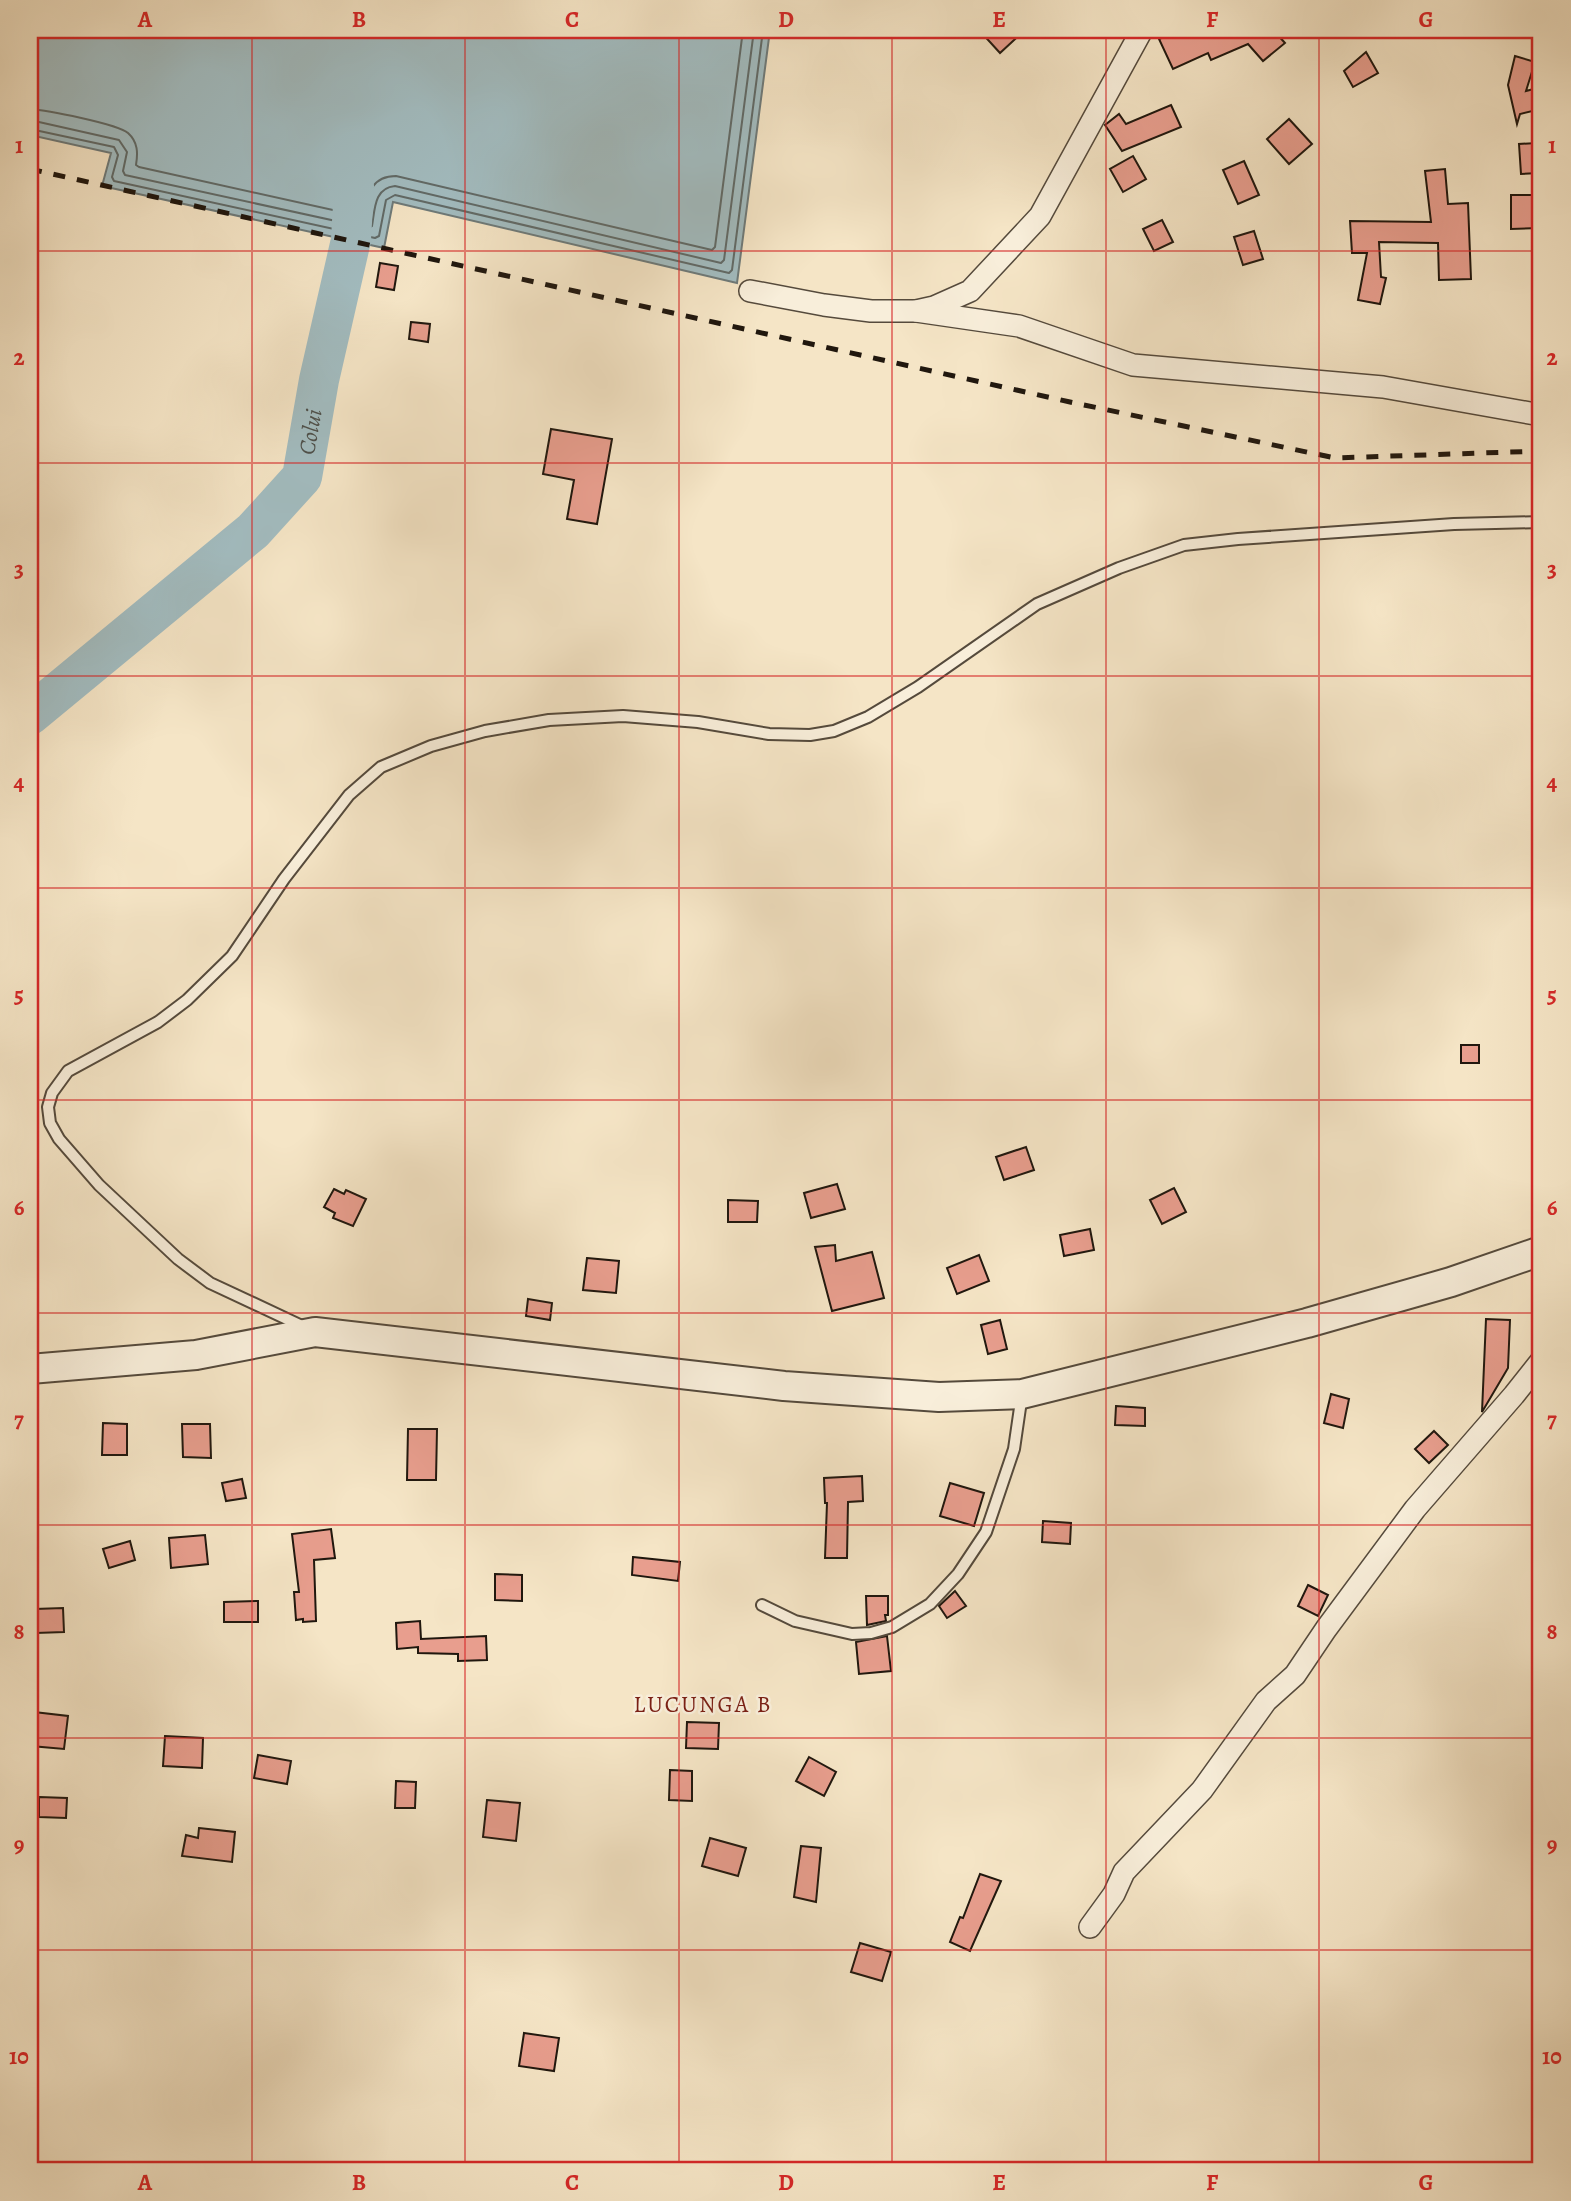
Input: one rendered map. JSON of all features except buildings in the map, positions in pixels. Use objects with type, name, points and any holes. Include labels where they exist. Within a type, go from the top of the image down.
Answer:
[{"type":"street","points":[[916,312],[970,291],[1040,216],[1142,30]]},
{"type":"street","points":[[750,291],[824,306],[916,312],[1019,326],[1133,365],[1383,387],[1541,415]]},
{"type":"street","points":[[30,1369],[197,1355],[316,1332],[784,1386],[939,1397],[1022,1394],[1307,1323],[1451,1282],[1541,1251]]},
{"type":"street","points":[[1090,1927],[1114,1894],[1124,1872],[1202,1790],[1266,1701],[1296,1675],[1326,1629],[1415,1509],[1541,1361]]},
{"type":"lane","points":[[316,1332],[210,1283],[178,1259],[99,1185],[59,1139],[50,1123],[48,1107],[52,1093],[68,1071],[158,1022],[187,1000],[232,956],[284,878],[349,795],[381,767],[430,746],[485,731],[549,720],[623,716],[698,723],[769,734],[810,736],[834,731],[868,717],[918,687],[1037,604],[1119,568],[1184,545],[1238,538],[1454,524],[1541,522]]},
{"type":"lane","points":[[762,1605],[795,1621],[852,1634],[892,1628],[930,1604],[958,1574],[986,1532],[1014,1449],[1022,1394]]},
{"type":"water","points":[[30,30],[770,30],[737,283],[393,202],[384,248],[102,186],[111,153],[30,135]]},
{"type":"waterway","name":"Colui","points":[[30,715],[253,531],[302,477],[319,380],[351,240],[354,186]]},
{"type":"railway","points":[[30,169],[1070,402],[1335,458],[1541,451]]},
{"type":"district","name":"LUCUNGA B","points":[[703,1704]]}]
